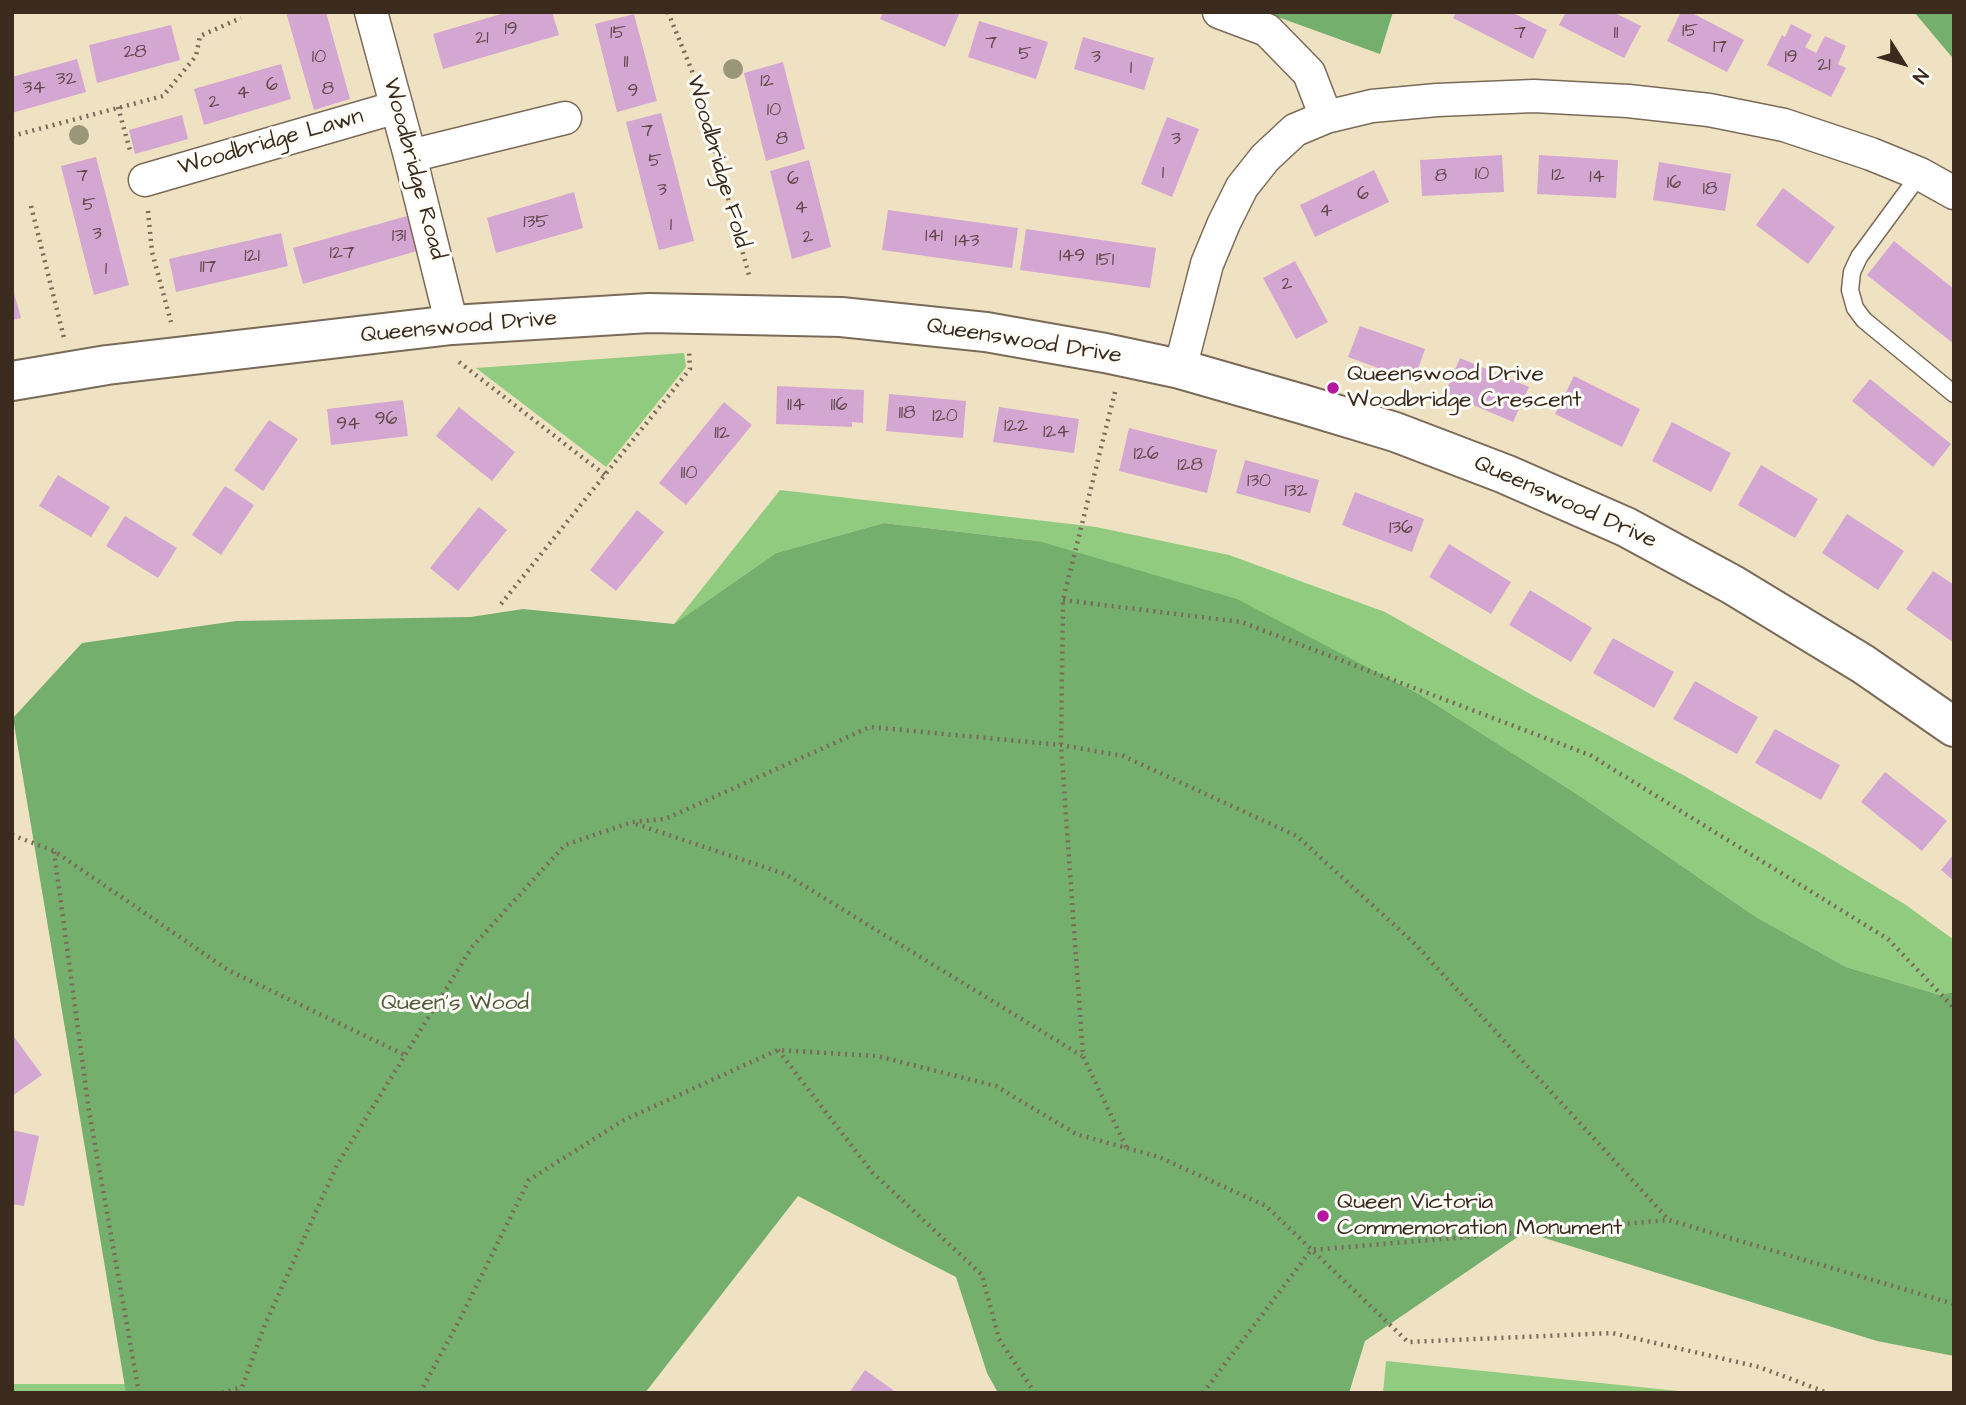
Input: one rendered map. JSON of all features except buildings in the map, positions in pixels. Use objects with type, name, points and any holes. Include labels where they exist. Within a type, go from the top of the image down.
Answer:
[{"type":"street","name":"Woodbridge Road","points":[[371,12],[452,325]]},
{"type":"street","points":[[1219,12],[1267,30],[1309,73],[1326,117]]},
{"type":"street","points":[[1180,369],[1207,264],[1242,187],[1265,158],[1295,130],[1326,117],[1372,106],[1534,96],[1628,101],[1709,110],[1784,125],[1871,154],[1920,174],[1954,194]]},
{"type":"street","name":"Woodbridge Lawn","points":[[145,180],[397,107]]},
{"type":"street","points":[[410,156],[565,118]]},
{"type":"street","name":"Queenswood Drive","points":[[12,381],[180,357],[452,325],[649,313],[841,317],[986,332],[1180,369],[1395,432],[1505,474],[1626,527],[1779,612],[1863,664],[1954,727]]},
{"type":"lane","points":[[1920,174],[1859,257],[1852,272],[1850,290],[1855,308],[1864,320],[1954,394]]},
{"type":"path","name":"Woodbridge Fold","points":[[667,12],[696,81],[759,314]]},
{"type":"path","points":[[12,136],[163,96],[196,56],[200,36],[241,18]]},
{"type":"path","points":[[118,107],[132,156],[145,180],[152,252],[180,357]]},
{"type":"path","points":[[31,206],[72,371]]},
{"type":"path","points":[[501,604],[690,369],[687,313]]},
{"type":"path","points":[[452,325],[451,355],[605,475]]},
{"type":"path","points":[[1124,358],[1063,600],[1061,745],[1083,1056],[1125,1147]]},
{"type":"path","points":[[1063,600],[1241,622],[1590,755],[1888,939],[1954,1008]]},
{"type":"path","points":[[240,1393],[264,1327],[337,1165],[472,947],[565,845],[632,822],[665,819],[870,727],[1061,745],[1123,756],[1297,836],[1415,944],[1668,1220]]},
{"type":"path","points":[[632,822],[785,874],[1083,1056]]},
{"type":"path","points":[[12,835],[54,851],[228,970],[405,1055]]},
{"type":"path","points":[[54,851],[89,1111],[139,1393]]},
{"type":"path","points":[[778,1050],[872,1172],[982,1275],[999,1339],[1035,1393]]},
{"type":"path","points":[[420,1393],[529,1180],[624,1120],[778,1050],[877,1056],[996,1086],[1076,1134],[1159,1157],[1266,1206],[1408,1342],[1612,1333],[1759,1367],[1828,1393]]},
{"type":"path","points":[[1203,1393],[1311,1250],[1668,1220],[1954,1304]]},
{"type":"path","points":[[222,1393],[242,1387]]},
{"type":"green space","points":[[1264,12],[1393,12],[1380,54]]},
{"type":"green space","points":[[1914,12],[1954,12],[1954,58],[1951,56]]},
{"type":"green space","points":[[684,353],[686,367],[606,467],[476,368]]},
{"type":"green space","points":[[780,490],[1096,527],[1229,555],[1385,612],[1532,695],[1683,775],[1906,905],[1954,940],[1954,992],[1940,995],[1846,967],[1756,917],[1580,796],[1424,697],[1038,541],[884,523],[776,553],[674,624]]},
{"type":"green space","name":"Queen's Wood","points":[[884,523],[1038,541],[1237,599],[1424,697],[1580,796],[1756,917],[1846,967],[1940,995],[1954,992],[1954,1356],[1877,1341],[1525,1232],[1365,1341],[1349,1393],[998,1393],[987,1373],[956,1277],[798,1196],[645,1393],[126,1393],[13,718],[82,643],[236,621],[471,617],[523,609],[674,624],[776,553]]},
{"type":"green space","points":[[1386,1361],[1698,1393],[1383,1393]]},
{"type":"green space","points":[[12,1384],[126,1384],[126,1393],[12,1393]]},
{"type":"place","name":"Queenswood Drive Woodbridge Crescent","points":[[1333,388]]},
{"type":"place","name":"Queen Victoria Commemoration Monument","points":[[1323,1216]]}]
